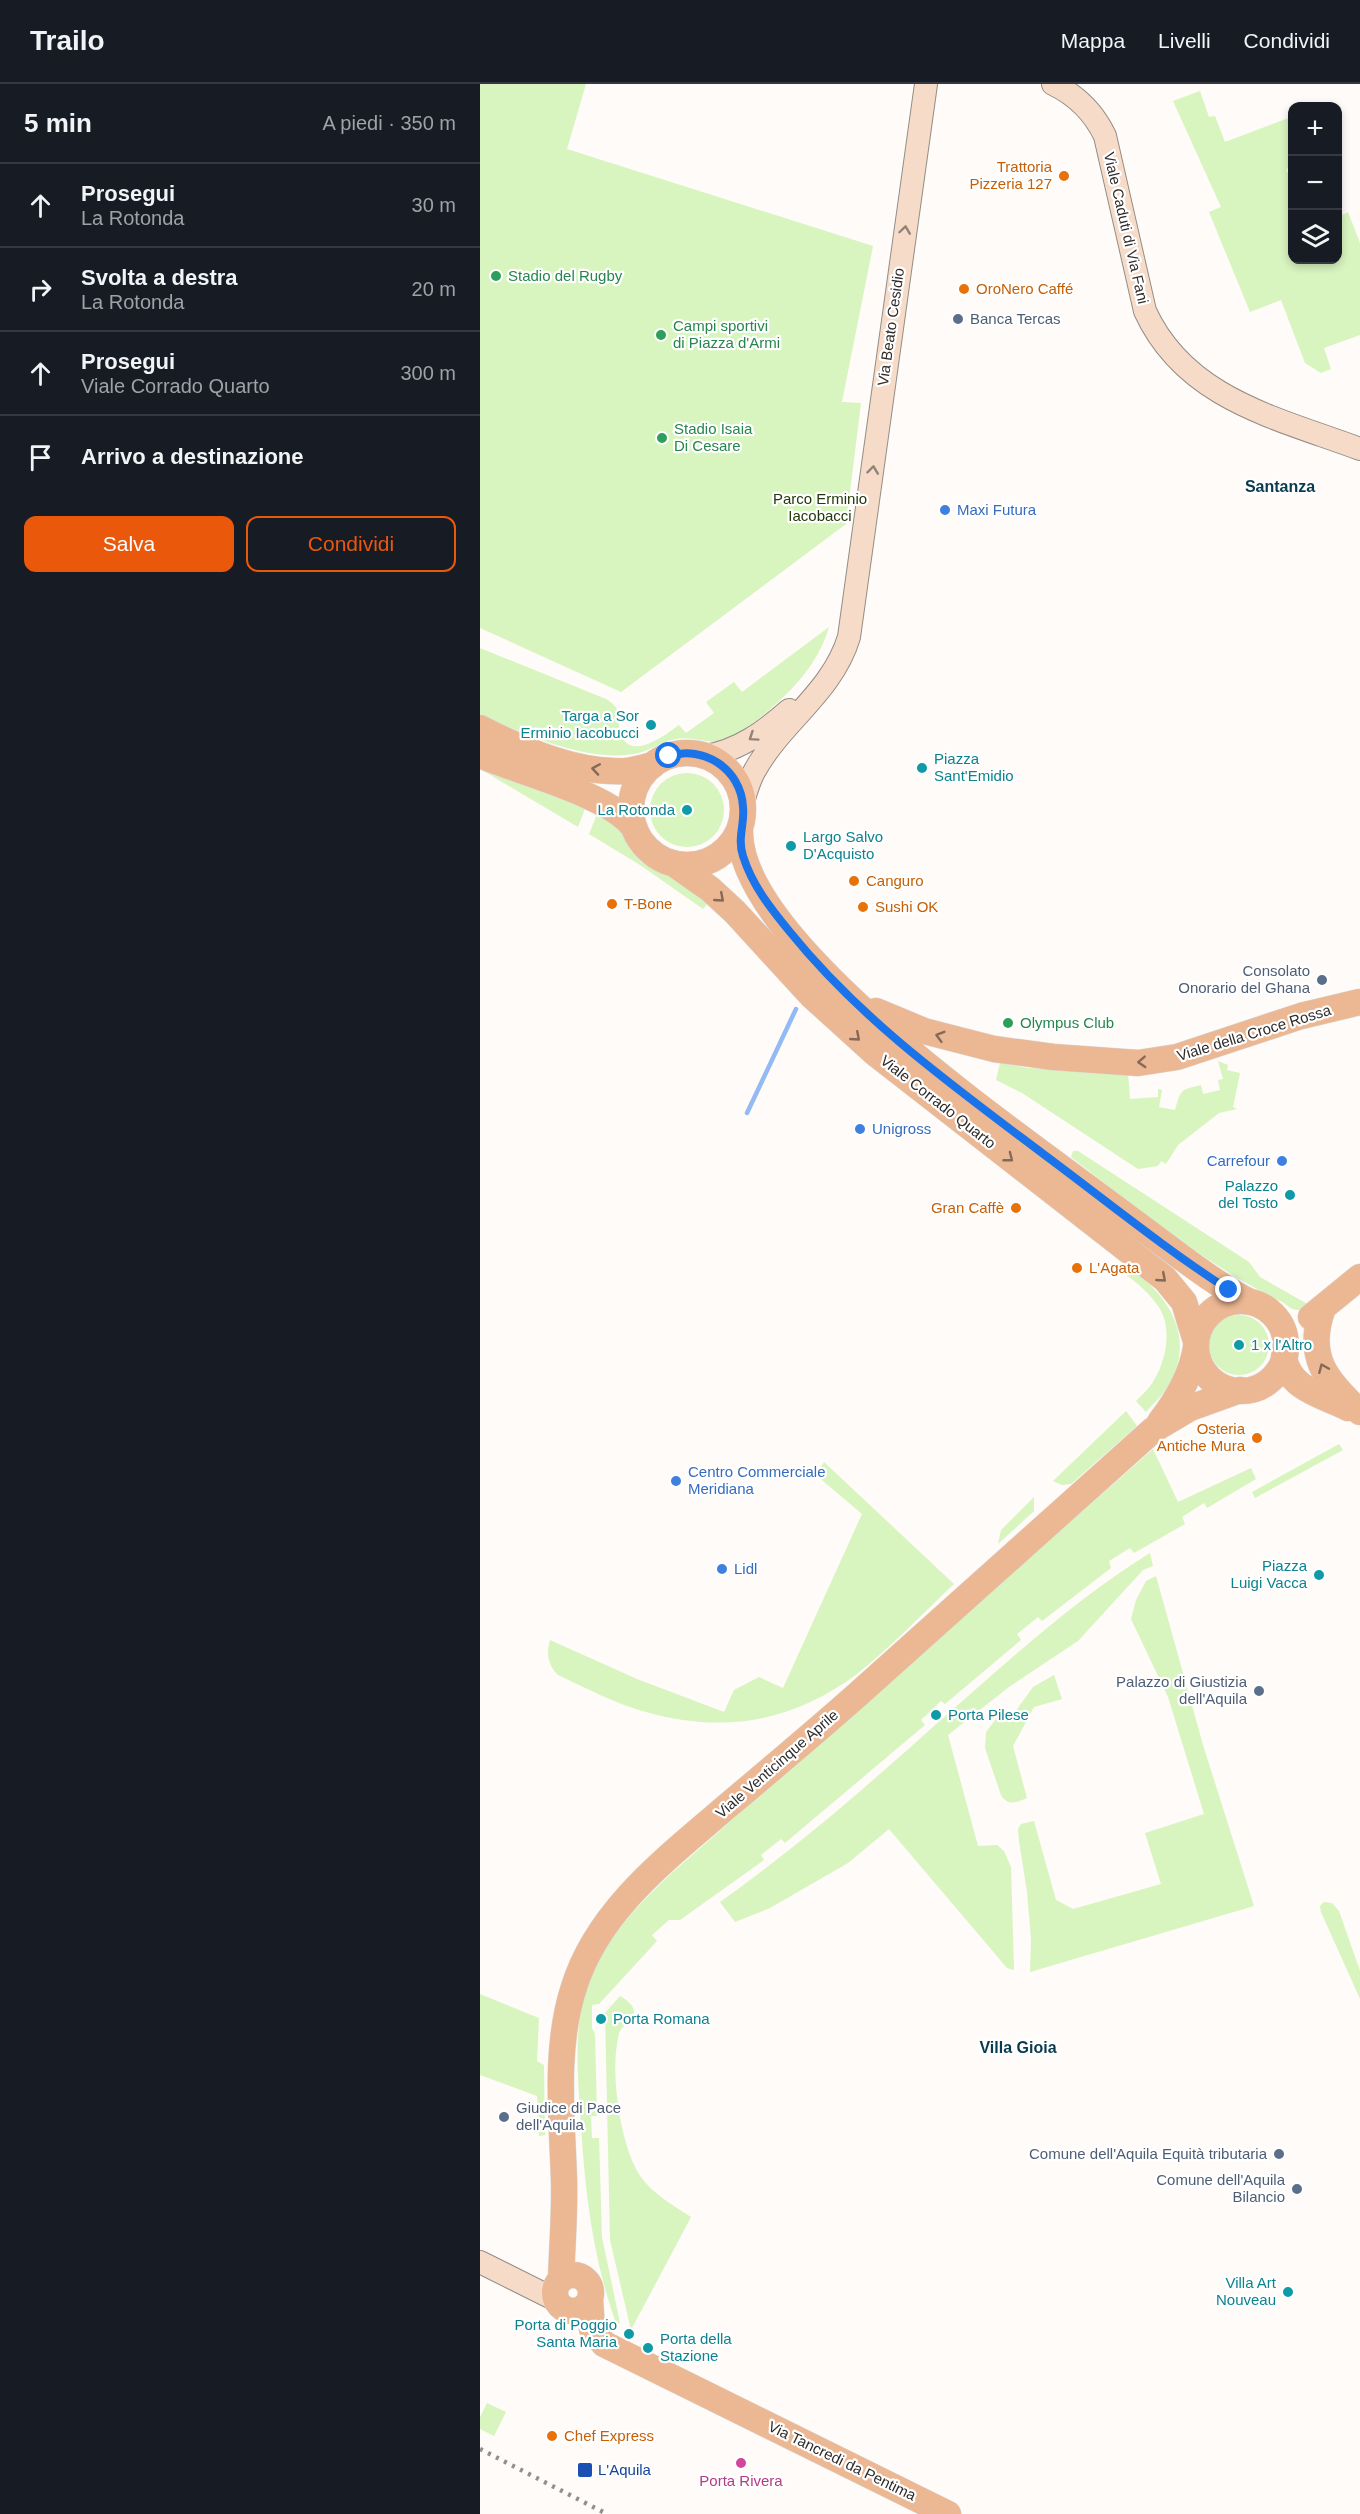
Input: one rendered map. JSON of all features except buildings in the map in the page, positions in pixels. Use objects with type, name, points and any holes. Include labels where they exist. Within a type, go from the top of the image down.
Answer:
[{"type":"main road","name":"Viale Caduti di Via Fani","points":[[1053,84],[1071,95],[1090,112],[1105,136],[1142,301],[1153,327],[1171,351],[1196,378],[1224,396],[1360,449]]},
{"type":"main road","name":"Via Beato Cesidio","points":[[743,802],[754,772],[768,750],[825,685],[842,658],[851,628],[882,392],[927,85]]},
{"type":"main road","name":"Via Beato Cesidio","points":[[705,756],[729,751],[755,735],[789,710],[812,684],[824,668],[836,645],[860,569]]},
{"type":"main road","points":[[480,728],[540,754],[583,766],[627,771],[653,765],[681,754],[705,756],[721,764],[730,772],[739,787],[743,802],[743,815],[740,830],[730,846],[716,858],[692,865],[673,863],[652,853],[640,840],[631,812],[633,794],[641,778],[653,765]]},
{"type":"main road","points":[[480,755],[591,799],[622,816],[635,829]]},
{"type":"main road","name":"Viale Corrado Quarto","points":[[740,830],[743,855],[755,884],[791,934],[838,986],[879,1025],[952,1084],[1162,1244],[1250,1302]]},
{"type":"main road","name":"Viale Corrado Quarto","points":[[673,863],[702,883],[735,912],[812,995],[875,1053],[1165,1280],[1184,1302],[1196,1344]]},
{"type":"main road","name":"Viale della Croce Rossa","points":[[838,986],[880,1013],[936,1035],[1023,1054],[1119,1063],[1152,1062],[1177,1058],[1301,1016],[1360,1002]]},
{"type":"main road","points":[[1247,1389],[1271,1379],[1279,1369],[1285,1350],[1323,1308],[1360,1277]]},
{"type":"main road","points":[[1327,1399],[1278,1390],[1247,1389],[1218,1384],[1207,1375],[1199,1362],[1196,1344],[1204,1320],[1215,1309],[1228,1303],[1250,1302],[1262,1306],[1273,1314],[1283,1331],[1289,1373],[1296,1382],[1360,1413]]},
{"type":"main road","points":[[1323,1308],[1317,1337],[1321,1366],[1336,1390],[1360,1413]]},
{"type":"main road","name":"Viale Venticinque Aprile","points":[[570,2292],[562,2085],[566,2018],[579,1972],[605,1924],[638,1887],[686,1842],[854,1697],[1153,1430],[1173,1404],[1184,1384],[1192,1366],[1196,1344]]},
{"type":"main road","name":"Viale Venticinque Aprile","points":[[1153,1430],[1200,1404],[1247,1389]]},
{"type":"main road","points":[[480,2262],[505,2274],[570,2292]]},
{"type":"main road","name":"Via Tancredi da Pentima","points":[[570,2292],[587,2339],[615,2350],[948,2514]]},
{"type":"green space","name":"Campi sportivi di Piazza d'Armi","points":[[480,84],[586,84],[567,149],[873,246],[842,402],[861,403],[846,524],[621,692],[480,628]]},
{"type":"green space","points":[[1200,91],[1209,117],[1215,116],[1225,142],[1288,118],[1288,168],[1286,169],[1288,174],[1288,264],[1342,264],[1342,215],[1348,212],[1360,243],[1360,335],[1324,348],[1331,369],[1321,373],[1305,363],[1281,300],[1250,312],[1209,212],[1221,207],[1173,101]]},
{"type":"green space","points":[[829,627],[811,666],[793,688],[761,717],[738,734],[722,741],[711,742],[682,738],[634,754],[596,754],[535,738],[480,714],[480,648],[606,699],[617,710],[624,741],[638,746],[647,744],[679,725],[686,733],[714,713],[706,702],[734,682],[742,692]]},
{"type":"green space","points":[[482,768],[586,806],[578,827],[482,770]]},
{"type":"green space","points":[[687,773],[708,779],[718,789],[724,810],[718,831],[708,841],[687,847],[666,841],[656,831],[650,810],[656,789],[666,779]]},
{"type":"green space","points":[[598,812],[618,826],[640,861],[672,877],[709,902],[703,909],[640,865],[589,834]]},
{"type":"green space","points":[[1218,1061],[1228,1065],[1227,1070],[1240,1073],[1233,1107],[1237,1109],[1219,1113],[1178,1145],[1166,1164],[1161,1161],[1158,1166],[1138,1169],[1022,1093],[996,1080],[1000,1063],[1029,1068],[1128,1073],[1130,1099],[1158,1097],[1158,1089],[1162,1090],[1159,1107],[1175,1110],[1180,1095],[1188,1088],[1201,1085],[1203,1094],[1220,1090],[1218,1080],[1223,1079]]},
{"type":"green space","points":[[1073,1151],[1078,1151],[1249,1262],[1260,1277],[1311,1306],[1300,1310],[1291,1308],[1226,1271],[1147,1216],[1071,1157]]},
{"type":"green space","points":[[1129,1266],[1163,1300],[1177,1327],[1180,1342],[1179,1358],[1172,1380],[1146,1412],[1136,1401],[1152,1383],[1162,1364],[1166,1345],[1166,1326],[1160,1309],[1152,1298],[1124,1273]]},
{"type":"green space","points":[[1239,1315],[1256,1320],[1264,1328],[1269,1345],[1264,1362],[1256,1370],[1239,1375],[1222,1370],[1214,1362],[1209,1345],[1214,1328],[1222,1320]]},
{"type":"green space","points":[[1126,1411],[1137,1426],[1071,1484],[1062,1485],[1053,1481]]},
{"type":"green space","points":[[1339,1444],[1343,1450],[1255,1498],[1252,1492]]},
{"type":"green space","points":[[1153,1449],[1178,1502],[1251,1468],[1256,1479],[1207,1508],[1204,1503],[1182,1517],[1185,1524],[1134,1553],[1130,1548],[1109,1561],[1111,1568],[1042,1621],[1038,1617],[1017,1634],[1021,1640],[945,1704],[941,1701],[921,1720],[925,1725],[785,1843],[781,1839],[761,1855],[764,1860],[680,1920],[669,1920],[652,1935],[657,1941],[599,2004],[592,2005],[597,2116],[591,2116],[592,2138],[599,2138],[602,2237],[620,2323],[616,2323],[600,2271],[590,2218],[578,2078],[580,2013],[588,1983],[604,1951],[635,1909],[673,1872]]},
{"type":"green space","points":[[824,1462],[954,1584],[870,1664],[808,1703],[782,1713],[730,1722],[675,1719],[635,1709],[558,1675],[549,1659],[550,1640],[637,1679],[724,1712],[734,1690],[759,1677],[783,1688],[862,1514],[816,1475]]},
{"type":"green space","points":[[1034,1497],[1034,1511],[998,1544],[1001,1530]]},
{"type":"green space","points":[[1150,1553],[1153,1566],[1143,1570],[1078,1641],[1009,1687],[948,1735],[978,1846],[997,1845],[1004,1851],[1011,1867],[1014,1970],[1007,1968],[889,1829],[848,1863],[770,1908],[735,1922],[720,1902],[830,1817],[1066,1613]]},
{"type":"green space","points":[[1156,1576],[1203,1745],[1254,1906],[1030,1972],[1031,1939],[1018,1829],[1021,1824],[1034,1821],[1056,1900],[1073,1909],[1161,1884],[1145,1833],[1204,1814],[1168,1697],[1131,1619],[1136,1600],[1146,1581]]},
{"type":"green space","points":[[1054,1675],[1062,1699],[1034,1707],[1013,1746],[1027,1798],[1016,1802],[1007,1801],[1001,1795],[985,1748],[986,1732],[996,1719],[1015,1712],[1033,1687]]},
{"type":"green space","points":[[1324,1902],[1332,1903],[1339,1911],[1360,1971],[1360,1999],[1321,1912],[1320,1906]]},
{"type":"green space","points":[[480,1994],[539,2018],[537,2061],[544,2065],[545,2135],[539,2136],[537,2096],[480,2075]]},
{"type":"green space","points":[[620,1996],[634,2010],[632,2018],[619,2032],[615,2058],[619,2113],[628,2149],[634,2165],[651,2189],[691,2217],[631,2330],[610,2240],[605,2013]]},
{"type":"green space","points":[[487,2403],[506,2412],[494,2436],[480,2429],[480,2417]]},
{"type":"waterway","points":[[747,1113],[796,1009]]},
{"type":"railway","points":[[480,2449],[607,2514]]},
{"type":"place","name":"Trattoria Pizzeria 127","points":[[1064,176]]},
{"type":"place","name":"Stadio del Rugby","points":[[496,276]]},
{"type":"place","name":"OroNero Caffé","points":[[964,289]]},
{"type":"place","name":"Banca Tercas","points":[[958,319]]},
{"type":"place","name":"Campi sportivi di Piazza d'Armi","points":[[661,335]]},
{"type":"place","name":"Stadio Isaia Di Cesare","points":[[662,438]]},
{"type":"place","name":"Maxi Futura","points":[[945,510]]},
{"type":"place","name":"Targa a Sor Erminio Iacobucci","points":[[651,725]]},
{"type":"place","name":"Piazza Sant'Emidio","points":[[922,768]]},
{"type":"place","name":"La Rotonda","points":[[687,810]]},
{"type":"place","name":"Largo Salvo D'Acquisto","points":[[791,846]]},
{"type":"place","name":"Canguro","points":[[854,881]]},
{"type":"place","name":"T-Bone","points":[[612,904]]},
{"type":"place","name":"Sushi OK","points":[[863,907]]},
{"type":"place","name":"Consolato Onorario del Ghana","points":[[1322,980]]},
{"type":"place","name":"Olympus Club","points":[[1008,1023]]},
{"type":"place","name":"Unigross","points":[[860,1129]]},
{"type":"place","name":"Carrefour","points":[[1282,1161]]},
{"type":"place","name":"Palazzo del Tosto","points":[[1290,1195]]},
{"type":"place","name":"Gran Caffè","points":[[1016,1208]]},
{"type":"place","name":"L'Agata","points":[[1077,1268]]},
{"type":"place","name":"1 x l'Altro","points":[[1239,1345]]},
{"type":"place","name":"Osteria Antiche Mura","points":[[1257,1438]]},
{"type":"place","name":"Centro Commerciale Meridiana","points":[[676,1481]]},
{"type":"place","name":"Lidl","points":[[722,1569]]},
{"type":"place","name":"Piazza Luigi Vacca","points":[[1319,1575]]},
{"type":"place","name":"Palazzo di Giustizia dell'Aquila","points":[[1259,1691]]},
{"type":"place","name":"Porta Pilese","points":[[936,1715]]},
{"type":"place","name":"Porta Romana","points":[[601,2019]]},
{"type":"place","name":"Giudice di Pace dell'Aquila","points":[[504,2117]]},
{"type":"place","name":"Comune dell'Aquila Equità tributaria","points":[[1279,2154]]},
{"type":"place","name":"Comune dell'Aquila Bilancio","points":[[1297,2189]]},
{"type":"place","name":"Villa Art Nouveau","points":[[1288,2292]]},
{"type":"place","name":"Porta di Poggio Santa Maria","points":[[629,2334]]},
{"type":"place","name":"Porta della Stazione","points":[[648,2348]]},
{"type":"place","name":"Chef Express","points":[[552,2436]]},
{"type":"place","name":"Porta Rivera","points":[[741,2463]]},
{"type":"place","name":"L'Aquila","points":[[585,2470]]},
{"type":"district","name":"Santanza","points":[[1280,486]]},
{"type":"district","name":"Villa Gioia","points":[[1018,2047]]},
{"type":"route","points":[[669,756],[699,754],[716,761],[730,772],[741,793],[743,815],[740,845],[755,884],[791,934],[866,1013],[952,1084],[1162,1244],[1229,1290]]},
{"type":"park label","name":"Parco Erminio Iacobacci","points":[[820,508]]}]
